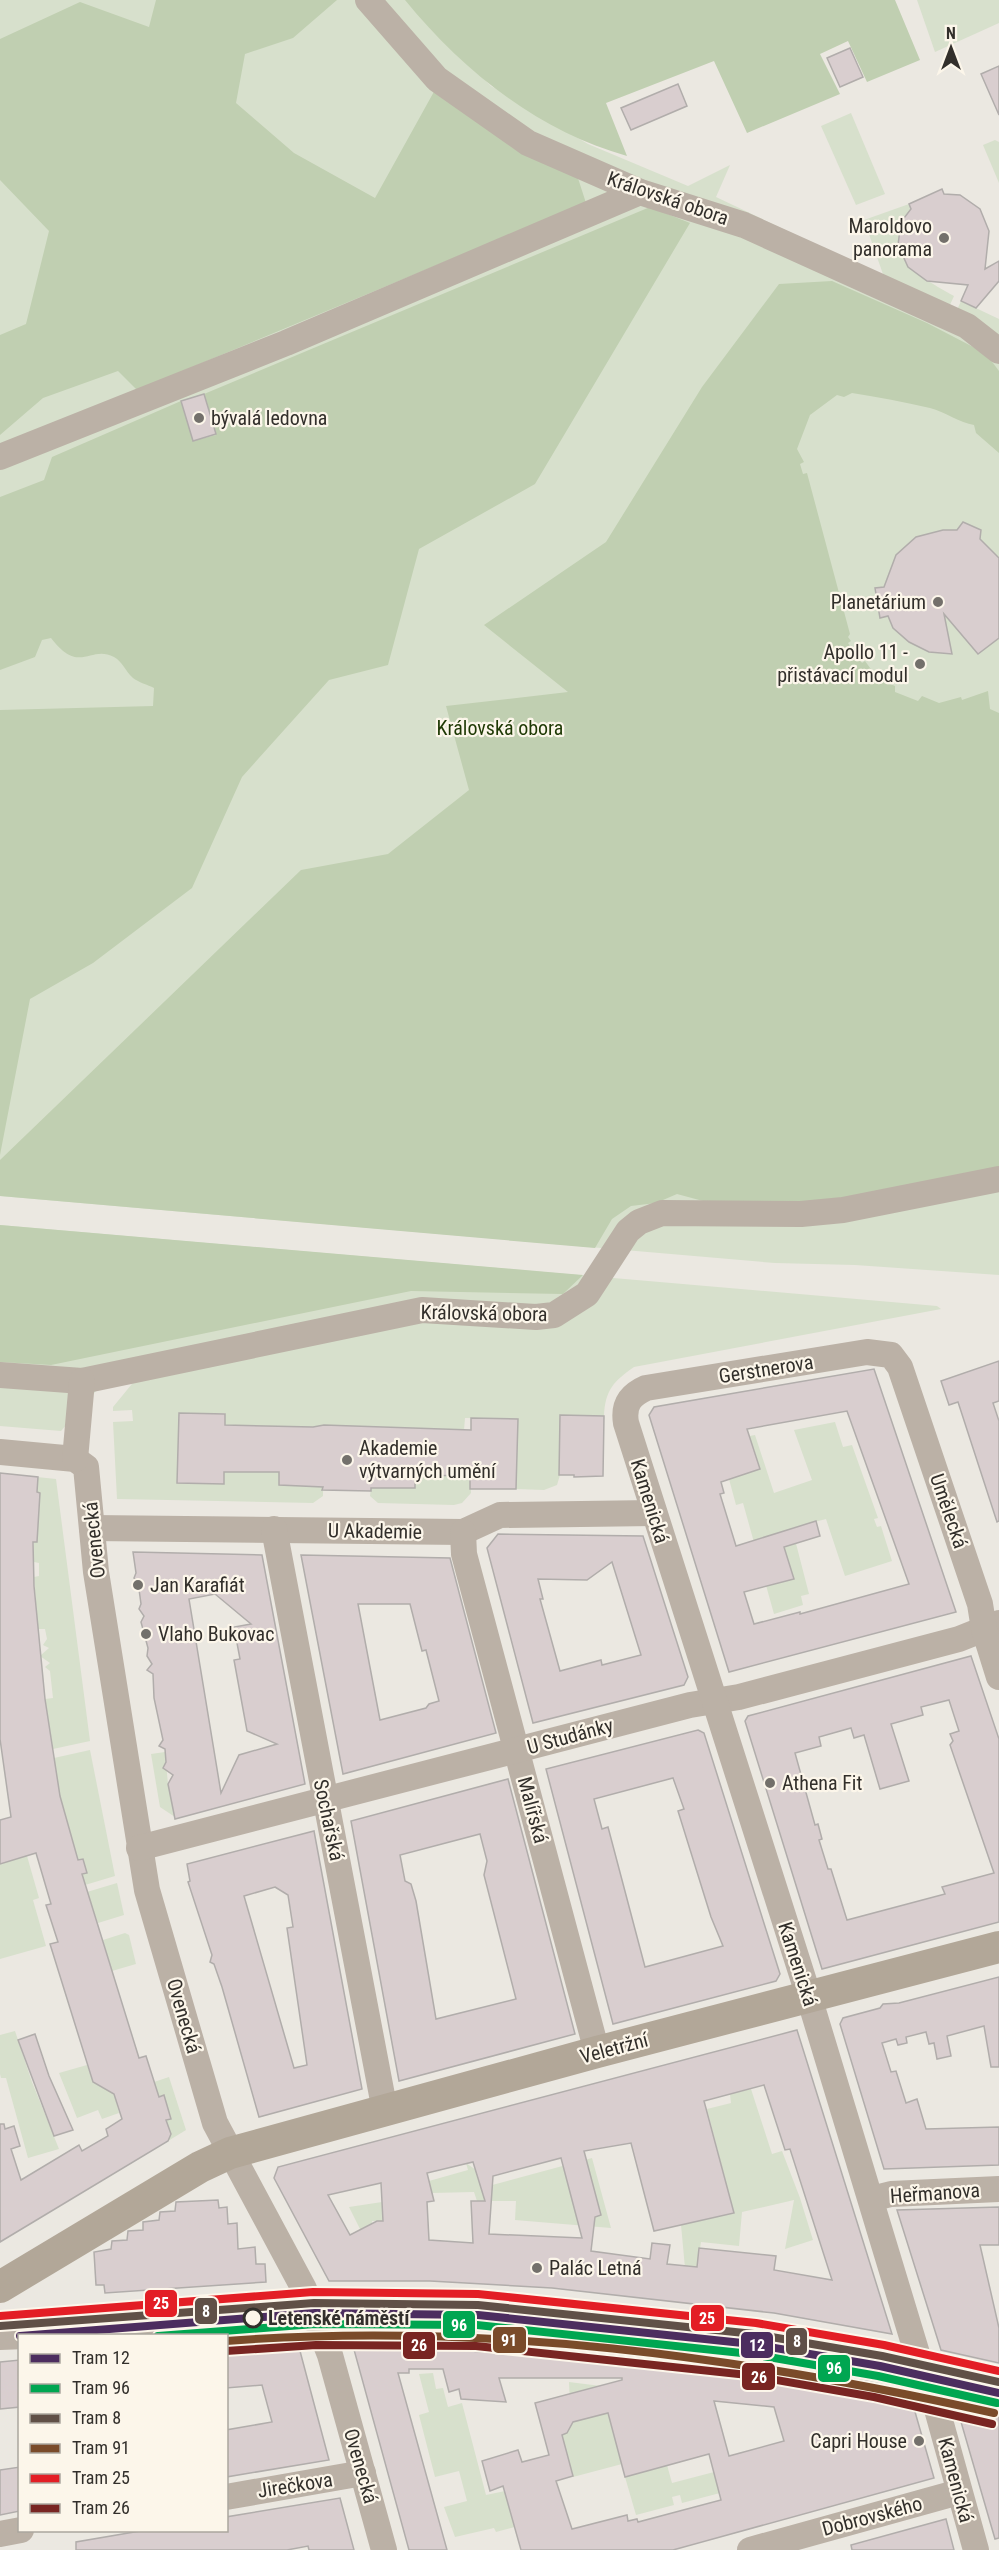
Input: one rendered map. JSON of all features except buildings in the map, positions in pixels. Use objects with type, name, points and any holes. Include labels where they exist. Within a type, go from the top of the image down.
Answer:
[{"type":"main road","name":"Veletržní","points":[[230,2153],[597,2052],[999,1947]]},
{"type":"main road","points":[[0,2286],[200,2167],[230,2153]]},
{"type":"street","name":"Královská obora","points":[[368,0],[438,79],[528,142],[640,192],[744,225],[967,326],[999,351]]},
{"type":"street","points":[[0,458],[286,343],[640,192]]},
{"type":"street","name":"Královská obora","points":[[0,1374],[82,1380],[422,1310],[554,1316],[587,1294],[628,1231],[639,1222],[662,1213],[801,1214],[843,1210],[999,1179]]},
{"type":"street","name":"Gerstnerova","points":[[646,1388],[867,1352],[885,1353]]},
{"type":"street","name":"Umělecká","points":[[885,1353],[900,1367],[980,1604],[991,1626],[999,1677]]},
{"type":"street","points":[[0,1452],[75,1459],[82,1380]]},
{"type":"street","name":"Kamenická","points":[[646,1388],[632,1395],[625,1413],[654,1513],[808,1996],[922,2370],[933,2395],[976,2550]]},
{"type":"street","name":"Ovenecká","points":[[75,1459],[86,1467],[96,1572],[147,1890],[213,2116],[230,2153],[313,2309],[330,2355],[384,2550]]},
{"type":"street","name":"U Akademie","points":[[92,1528],[463,1532],[500,1515],[654,1513]]},
{"type":"street","name":"Sochařská","points":[[274,1529],[385,2111]]},
{"type":"street","name":"Malířská","points":[[463,1532],[464,1554],[597,2052]]},
{"type":"street","name":"U Studánky","points":[[139,1848],[517,1750],[714,1701],[739,1697],[925,1648],[991,1626]]},
{"type":"street","name":"Heřmanova","points":[[871,2199],[891,2194],[999,2189]]},
{"type":"street","points":[[131,2334],[272,2322],[313,2309],[418,2308],[547,2317],[751,2340],[922,2370],[999,2388]]},
{"type":"street","points":[[0,2337],[18,2336]]},
{"type":"street","name":"Jirečkova","points":[[228,2497],[363,2473]]},
{"type":"street","name":"Dobrovského","points":[[750,2550],[959,2492]]},
{"type":"street","points":[[0,2534],[18,2531]]},
{"type":"green space","name":"Královská obora","points":[[0,0],[408,0],[416,11],[491,86],[588,144],[688,186],[730,165],[716,197],[884,277],[864,220],[909,204],[911,209],[902,225],[899,239],[901,251],[907,262],[927,280],[954,296],[949,307],[957,310],[961,301],[999,319],[999,1275],[855,1265],[775,1263],[0,1196]]},
{"type":"green space","points":[[156,0],[337,0],[293,38],[245,54],[236,103],[294,153],[375,198],[436,88],[576,172],[586,203],[137,390],[118,371],[43,398],[0,435],[0,335],[26,324],[49,231],[0,180],[0,39],[80,2],[149,27]]},
{"type":"green space","points":[[405,0],[895,0],[920,60],[867,82],[848,41],[820,54],[840,94],[747,133],[714,61],[606,103],[627,156],[563,131],[533,115],[504,95],[451,51]]},
{"type":"green space","points":[[917,0],[999,0],[999,23],[935,52]]},
{"type":"green space","points":[[851,113],[885,194],[856,205],[821,126]]},
{"type":"green space","points":[[995,140],[999,142],[999,183],[983,145]]},
{"type":"green space","points":[[650,207],[690,223],[535,484],[419,549],[388,665],[329,680],[242,777],[192,888],[93,963],[30,999],[0,1155],[0,710],[153,706],[154,688],[133,678],[114,657],[106,654],[84,657],[70,655],[51,638],[42,640],[35,657],[0,670],[0,497],[44,480],[52,457],[181,401],[193,441],[216,435],[204,394]]},
{"type":"green space","points":[[832,281],[927,323],[979,350],[987,355],[999,371],[999,453],[976,433],[974,425],[930,408],[852,393],[844,397],[837,395],[810,415],[797,449],[804,462],[800,464],[803,474],[807,473],[850,634],[848,637],[851,641],[848,643],[862,663],[865,661],[878,679],[895,686],[895,692],[918,701],[922,696],[939,703],[961,697],[962,700],[988,691],[990,709],[999,713],[999,1172],[807,1208],[714,1204],[677,1194],[656,1203],[631,1206],[612,1219],[595,1248],[0,1196],[0,1160],[301,870],[388,854],[469,790],[446,706],[568,692],[484,625],[606,542],[702,387],[779,284]]},
{"type":"green space","points":[[0,1225],[937,1306],[941,1309],[634,1367],[612,1387],[606,1399],[604,1416],[560,1415],[560,1475],[557,1485],[544,1490],[516,1489],[517,1419],[465,1418],[464,1430],[324,1425],[313,1427],[225,1425],[225,1413],[179,1413],[177,1483],[223,1484],[224,1472],[279,1472],[279,1485],[323,1487],[323,1496],[313,1503],[117,1499],[113,1422],[133,1421],[132,1410],[113,1411],[113,1407],[136,1379],[103,1383],[61,1431],[0,1426]]},
{"type":"green space","points":[[0,1225],[583,1275],[563,1294],[411,1291],[51,1365],[0,1362]]},
{"type":"green space","points":[[835,1422],[843,1447],[852,1445],[878,1518],[874,1519],[877,1527],[881,1526],[892,1561],[845,1576],[826,1519],[792,1528],[809,1594],[801,1596],[803,1605],[774,1614],[743,1503],[736,1505],[729,1479],[760,1469],[754,1449],[722,1459],[717,1442],[755,1435],[774,1493],[812,1480],[794,1430]]},
{"type":"green space","points":[[415,1475],[470,1476],[471,1493],[462,1503],[454,1505],[378,1503],[370,1496],[371,1488],[415,1488]]},
{"type":"green space","points":[[37,1477],[56,1479],[90,1741],[53,1749],[45,1699],[53,1698],[50,1671],[45,1667],[50,1663],[40,1656],[49,1648],[43,1645],[47,1639],[45,1629],[38,1629],[34,1577],[39,1576],[39,1563],[34,1562],[40,1493],[37,1492]]},
{"type":"green space","points":[[90,1750],[115,1876],[85,1885],[82,1874],[86,1873],[73,1847],[64,1818],[54,1758]]},
{"type":"green space","points":[[165,1752],[168,1784],[175,1817],[160,1807],[151,1754]]},
{"type":"green space","points":[[27,1856],[39,1898],[33,1900],[46,1946],[0,1959],[0,1864]]},
{"type":"green space","points":[[117,1883],[124,1915],[98,1923],[87,1892]]},
{"type":"green space","points":[[125,1933],[129,1935],[136,1964],[112,1971],[103,1940]]},
{"type":"green space","points":[[15,2031],[32,2082],[59,2149],[28,2158],[6,2078],[1,2078],[0,2074],[0,2035]]},
{"type":"green space","points":[[87,2065],[93,2082],[114,2094],[119,2113],[102,2119],[98,2110],[77,2118],[59,2073]]},
{"type":"green space","points":[[169,2077],[186,2130],[168,2141],[171,2134],[166,2120],[171,2118],[164,2096],[159,2097],[154,2082]]},
{"type":"green space","points":[[751,2089],[772,2154],[782,2151],[813,2240],[785,2249],[794,2200],[742,2212],[739,2246],[701,2242],[697,2269],[685,2268],[681,2225],[734,2213],[707,2109],[731,2103],[730,2094]]},
{"type":"green space","points":[[592,2158],[611,2228],[515,2220],[516,2201],[477,2201],[474,2192],[432,2193],[429,2181],[468,2170],[466,2163],[476,2170],[481,2188]],"holes":[[[589,2171],[601,2215],[578,2221]]]},
{"type":"green space","points":[[382,2202],[383,2221],[372,2221],[373,2243],[360,2243],[354,2233],[360,2229],[349,2207]]},
{"type":"green space","points":[[433,2373],[436,2389],[443,2388],[448,2407],[462,2403],[486,2495],[505,2491],[515,2527],[496,2532],[494,2528],[455,2537],[444,2507],[467,2501],[459,2471],[435,2477],[419,2415],[429,2412],[419,2374]]},
{"type":"green space","points":[[569,2382],[601,2386],[622,2464],[573,2477],[562,2435],[571,2426]]},
{"type":"green space","points":[[667,2465],[672,2483],[714,2472],[720,2493],[682,2503],[680,2495],[672,2497],[674,2505],[636,2515],[625,2477]]},
{"type":"tram line","name":"25","points":[[0,2316],[313,2292],[478,2294],[756,2323],[884,2345],[999,2371]]},
{"type":"tram line","name":"8","points":[[0,2326],[314,2303],[478,2305],[754,2334],[882,2356],[999,2382]]},
{"type":"tram line","name":"12","points":[[46,2334],[315,2313],[478,2315],[752,2344],[880,2366],[999,2393]]},
{"type":"tram line","name":"96","points":[[184,2334],[315,2324],[477,2325],[751,2354],[878,2376],[997,2403]]},
{"type":"tram line","name":"91","points":[[228,2341],[323,2336],[420,2336],[516,2340],[613,2348],[804,2375],[994,2413]]},
{"type":"tram line","name":"26","points":[[228,2351],[316,2345],[476,2346],[748,2375],[874,2397],[992,2424]]},
{"type":"place","name":"Maroldovo panorama","points":[[944,238]]},
{"type":"place","name":"bývalá ledovna","points":[[199,418]]},
{"type":"place","name":"Planetárium","points":[[938,602]]},
{"type":"place","name":"Apollo 11 - přistávací modul","points":[[920,664]]},
{"type":"place","name":"Akademie výtvarných umění","points":[[347,1460]]},
{"type":"place","name":"Jan Karafiát","points":[[138,1585]]},
{"type":"place","name":"Vlaho Bukovac","points":[[146,1634]]},
{"type":"place","name":"Athena Fit","points":[[770,1783]]},
{"type":"place","name":"Palác Letná","points":[[537,2268]]},
{"type":"place","name":"Letenské náměstí","points":[[253,2318]]},
{"type":"place","name":"Capri House","points":[[919,2441]]}]
